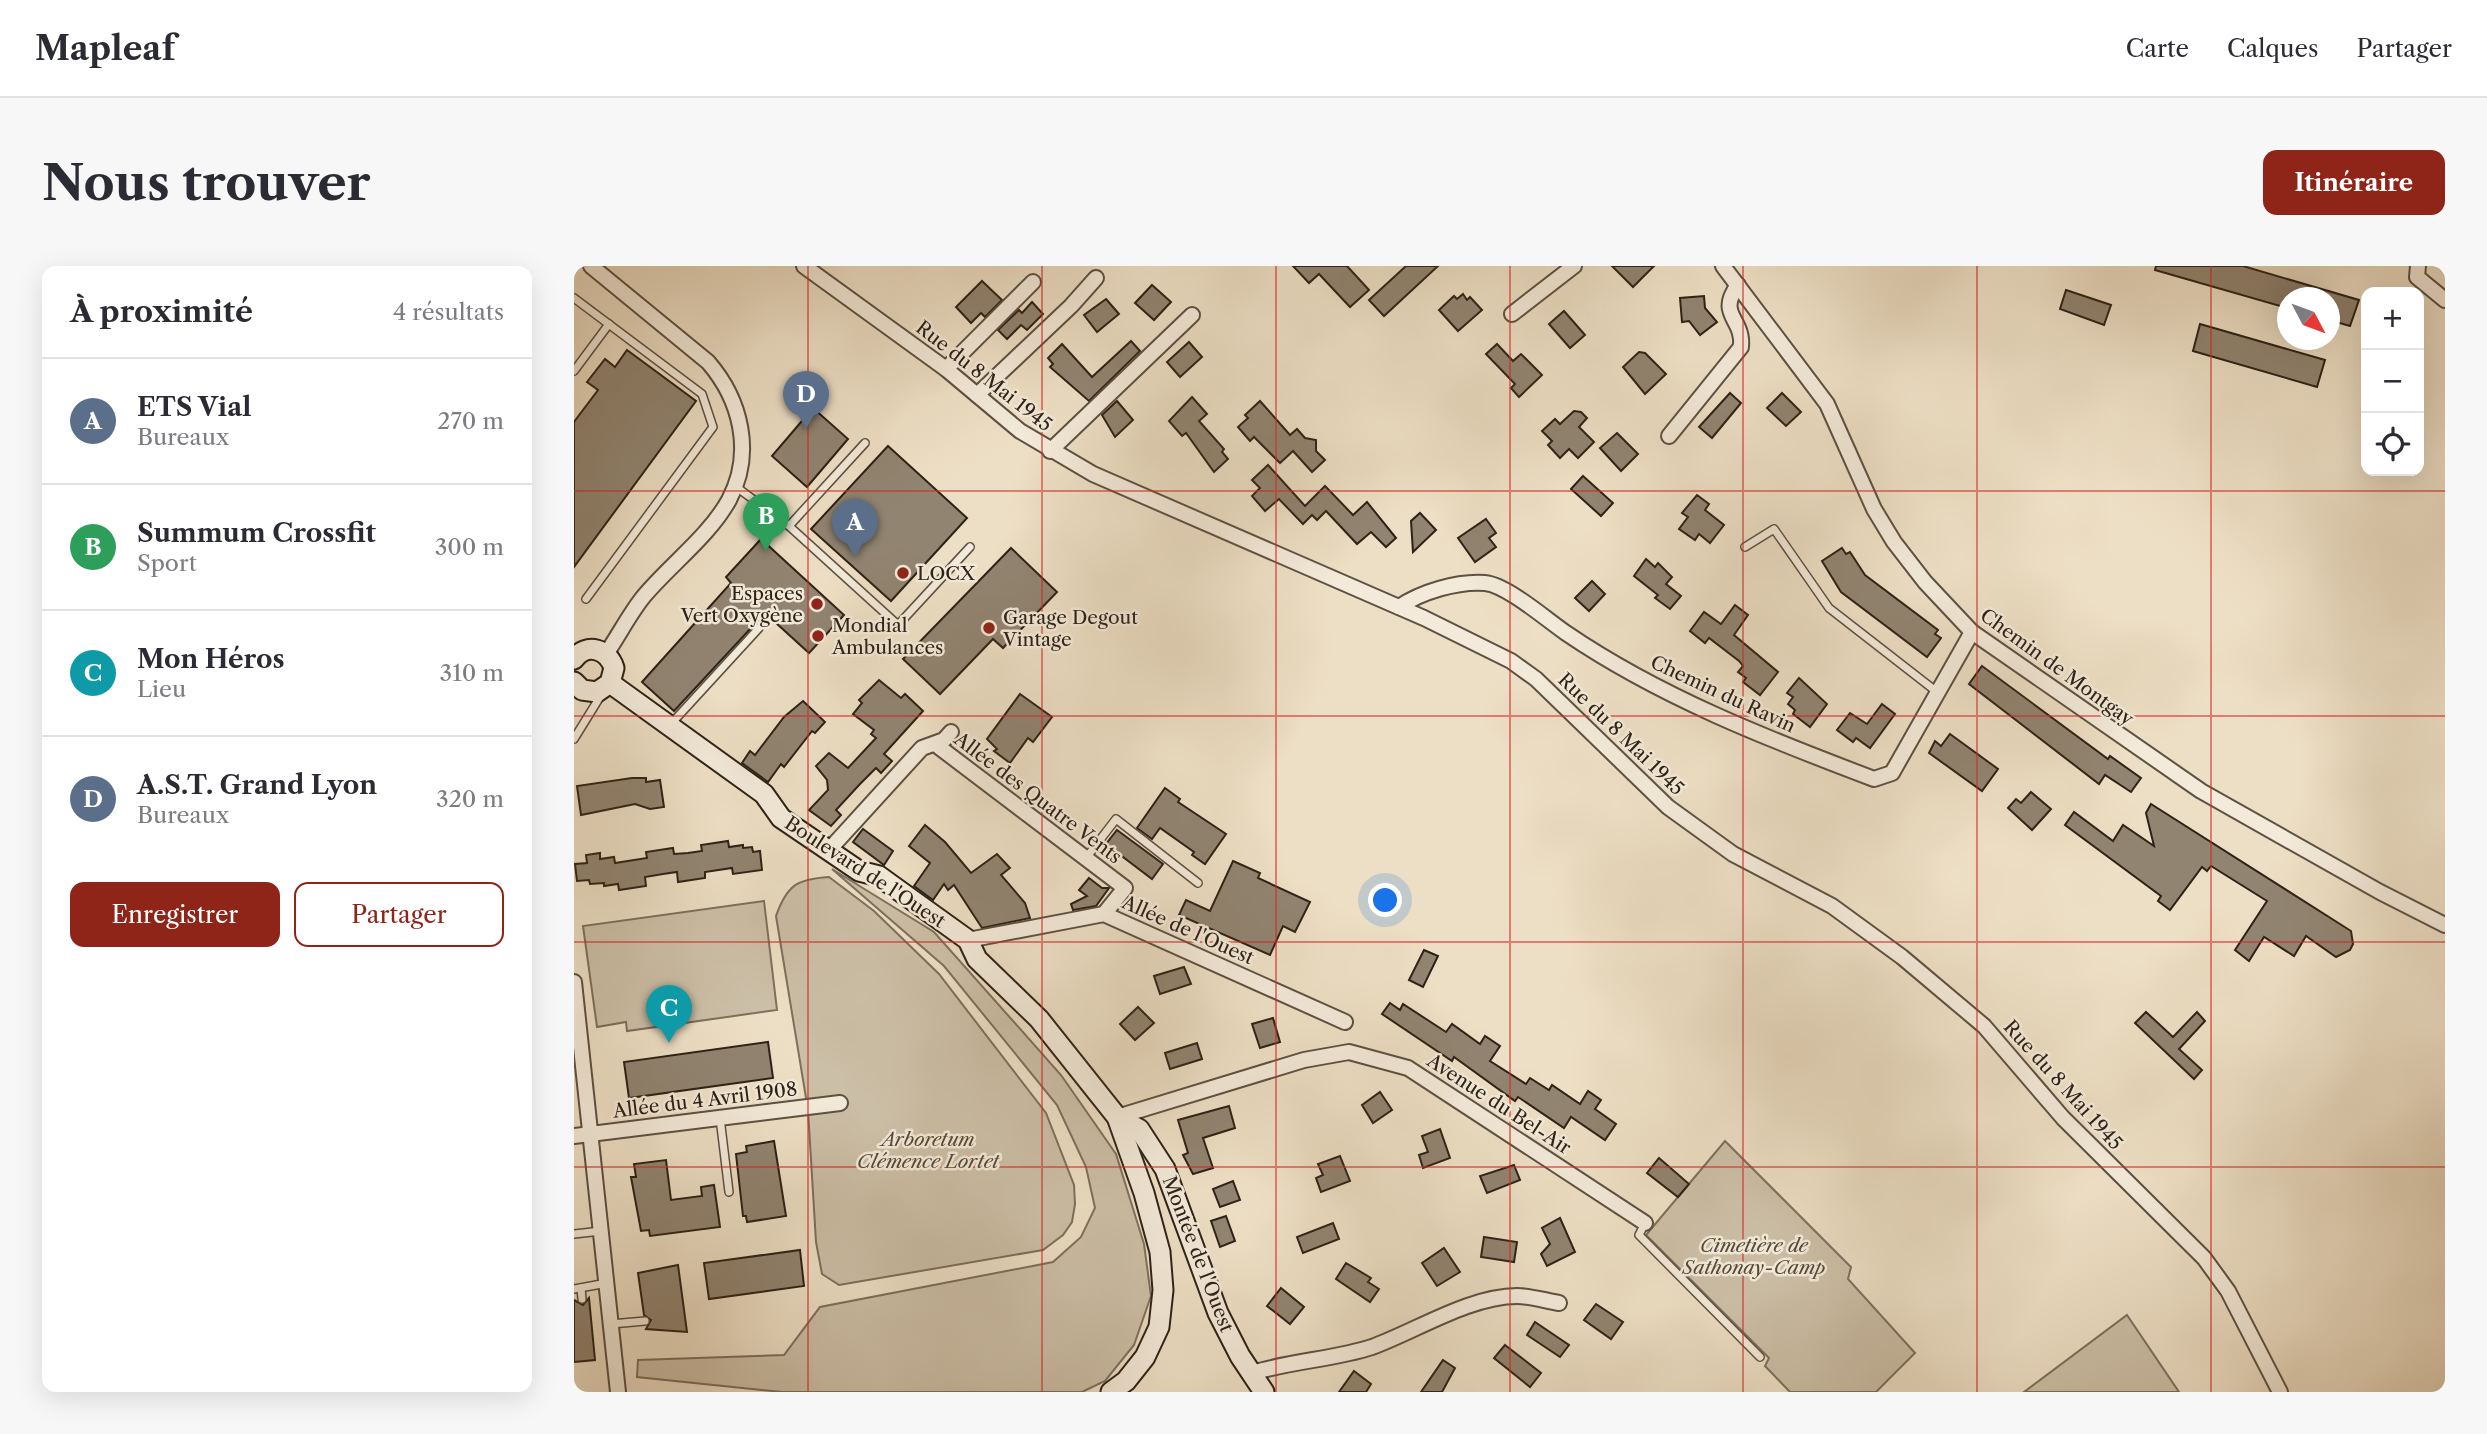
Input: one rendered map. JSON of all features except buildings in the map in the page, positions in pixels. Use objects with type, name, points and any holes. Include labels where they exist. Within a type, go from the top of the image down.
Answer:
[{"type":"street","points":[[591,266],[708,362],[724,380],[735,404],[743,435],[742,458],[735,485],[715,518],[642,598],[606,654]]},
{"type":"street","name":"Rue du 8 Mai 1945","points":[[804,266],[946,369],[1050,451],[1093,474],[1399,607],[1511,661],[1536,679],[1668,807],[1733,854],[1857,922],[1984,1027],[2063,1118],[2204,1258],[2228,1291],[2280,1392]]},
{"type":"street","points":[[1512,314],[1574,266]]},
{"type":"street","name":"Chemin de Montgay","points":[[1723,266],[1827,404],[1874,509],[1894,542],[1951,611],[1972,632],[2201,791],[2380,892],[2445,925]]},
{"type":"street","points":[[2418,266],[2417,277],[2445,300]]},
{"type":"street","points":[[977,396],[1071,306],[1096,278]]},
{"type":"street","points":[[946,369],[1033,282]]},
{"type":"street","points":[[1669,436],[1741,347],[1742,335],[1728,309],[1728,299],[1738,285]]},
{"type":"street","points":[[1050,451],[1192,315]]},
{"type":"street","name":"Chemin du Ravin","points":[[1399,607],[1415,596],[1486,583],[1504,590],[1596,653],[1715,715],[1787,747],[1874,779],[1892,773],[1972,632]]},
{"type":"street","points":[[574,659],[591,649],[606,654],[614,668],[608,686],[597,692],[577,691]]},
{"type":"street","name":"Boulevard de l'Ouest","points":[[608,686],[670,726],[764,794],[781,818],[859,871],[879,876],[968,940],[977,959],[1039,1019],[1117,1117],[1124,1143],[1144,1193],[1160,1252],[1163,1290],[1158,1327],[1145,1357],[1126,1381],[1111,1392]]},
{"type":"street","name":"Allée des Quatre Vents","points":[[828,851],[922,748],[935,744],[951,732]]},
{"type":"street","name":"Allée des Quatre Vents","points":[[935,744],[1125,888],[1104,914]]},
{"type":"street","name":"Allée de l'Ouest","points":[[968,940],[1104,914],[1345,1022]]},
{"type":"street","points":[[574,982],[618,1392]]},
{"type":"street","name":"Avenue du Bel-Air","points":[[1117,1117],[1304,1060],[1349,1052],[1409,1068],[1645,1223]]},
{"type":"street","name":"Allée du 4 Avril 1908","points":[[574,1136],[840,1103]]},
{"type":"street","name":"Montée de l'Ouest","points":[[1117,1117],[1139,1129],[1165,1169],[1218,1313],[1264,1392]]},
{"type":"street","name":"Montée de l'Ouest","points":[[1124,1143],[1154,1152]]},
{"type":"street","points":[[1252,1373],[1285,1363],[1370,1348],[1422,1324],[1496,1298],[1518,1296],[1559,1303]]},
{"type":"lane","points":[[574,298],[702,394],[713,427],[586,599]]},
{"type":"lane","points":[[574,371],[609,324]]},
{"type":"lane","points":[[789,526],[864,443]]},
{"type":"lane","points":[[735,485],[789,526],[898,625],[970,547]]},
{"type":"lane","points":[[1745,547],[1774,528],[1829,608],[1938,692]]},
{"type":"lane","points":[[670,726],[759,628]]},
{"type":"lane","points":[[574,739],[608,686]]},
{"type":"lane","points":[[1086,858],[1116,819],[1198,883]]},
{"type":"lane","points":[[720,1118],[729,1192]]},
{"type":"lane","points":[[1645,1223],[1639,1235],[1760,1357]]},
{"type":"lane","points":[[574,1234],[602,1231]]},
{"type":"lane","points":[[582,1299],[578,1289],[607,1283]]},
{"type":"lane","points":[[611,1324],[645,1321]]},
{"type":"green space","points":[[832,869],[934,932],[1061,1075],[1116,1154],[1144,1244],[1151,1296],[1134,1345],[1105,1381],[1082,1392],[782,1392],[637,1377],[638,1360],[784,1355],[820,1307],[1053,1262],[1081,1237],[1095,1208],[1086,1167],[1057,1105],[944,966]]},
{"type":"green space","name":"Arboretum Clémence Lortet","points":[[829,877],[874,911],[939,974],[1046,1113],[1074,1185],[1075,1204],[1072,1222],[1063,1235],[1043,1250],[839,1285],[822,1274],[816,1242],[808,1110],[776,916],[784,897],[795,886],[801,882]]},
{"type":"green space","points":[[764,901],[777,1010],[627,1031],[626,1022],[597,1027],[583,926]]},
{"type":"green space","name":"Cimetière de Sathonay-Camp","points":[[1725,1141],[1851,1267],[1848,1279],[1915,1353],[1876,1392],[1790,1392],[1765,1366],[1769,1358],[1646,1235]]},
{"type":"green space","points":[[2127,1315],[2179,1392],[2024,1392]]},
{"type":"place","name":"A.S.T. Grand Lyon","points":[[806,429]]},
{"type":"place","name":"Summum Crossfit","points":[[766,551]]},
{"type":"place","name":"ETS Vial","points":[[855,557]]},
{"type":"place","name":"LOCX","points":[[903,573]]},
{"type":"place","name":"Espaces Vert Oxygène","points":[[817,604]]},
{"type":"place","name":"Garage Degout Vintage","points":[[989,628]]},
{"type":"place","name":"Mondial Ambulances","points":[[818,636]]},
{"type":"place","name":"Mon Héros","points":[[669,1043]]}]
